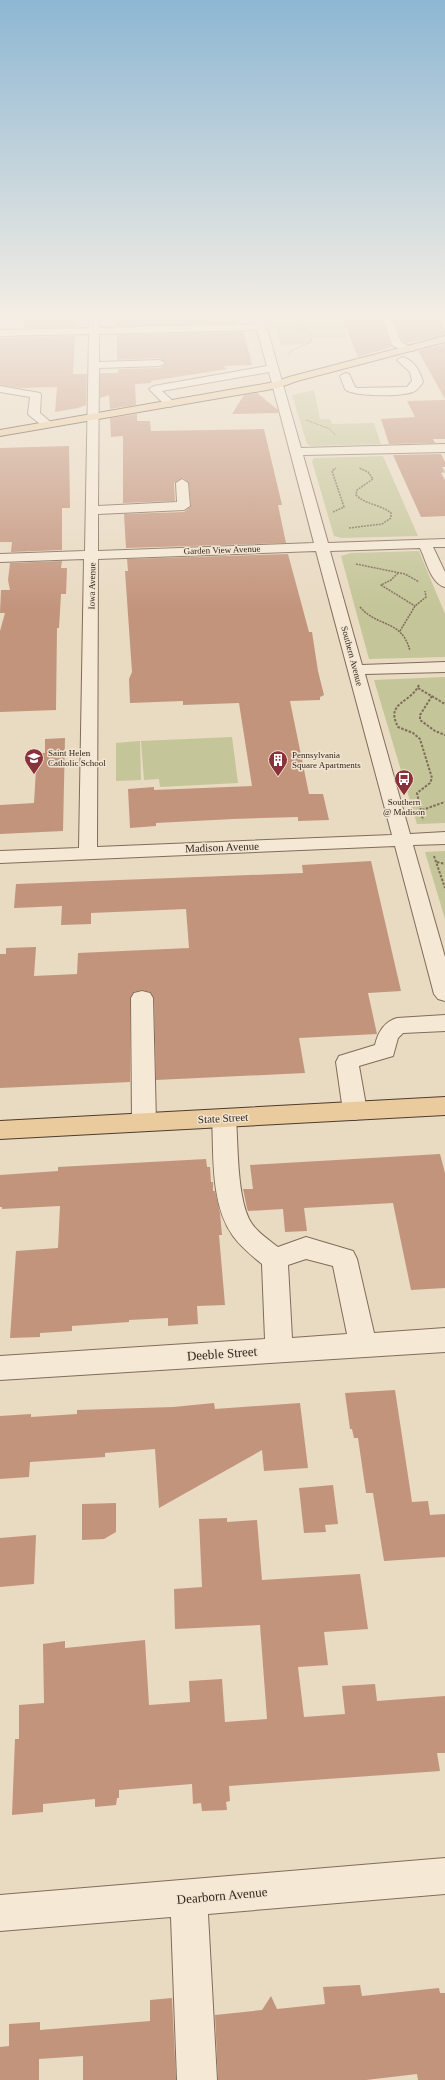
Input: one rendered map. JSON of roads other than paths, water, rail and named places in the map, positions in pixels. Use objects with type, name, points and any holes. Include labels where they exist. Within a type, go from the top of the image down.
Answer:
[{"type":"main road","points":[[0,433],[109,415]]},
{"type":"main road","name":"State Street","points":[[0,1130],[445,1106]]},
{"type":"street","points":[[35,415],[48,426]]},
{"type":"street","name":"Southern Avenue","points":[[286,415],[445,994]]},
{"type":"street","name":"Iowa Avenue","points":[[88,853],[93,418]]},
{"type":"street","points":[[296,452],[445,448]]},
{"type":"street","points":[[92,510],[184,506],[182,482]]},
{"type":"street","name":"Garden View Avenue","points":[[0,558],[445,543]]},
{"type":"street","points":[[425,544],[442,581],[445,583]]},
{"type":"street","points":[[356,670],[445,667]]},
{"type":"street","name":"Madison Avenue","points":[[0,857],[445,838]]},
{"type":"street","points":[[142,998],[144,1122]]},
{"type":"street","points":[[355,1111],[347,1062],[365,1055],[385,1050],[388,1036],[396,1026],[445,1023]]},
{"type":"street","points":[[224,1118],[230,1197],[240,1227],[261,1249],[275,1259]]},
{"type":"street","points":[[275,1259],[306,1248],[344,1259],[362,1345]]},
{"type":"street","points":[[275,1259],[280,1350]]},
{"type":"street","name":"Deeble Street","points":[[0,1368],[445,1340]]},
{"type":"street","name":"Dearborn Avenue","points":[[0,1913],[445,1876]]},
{"type":"street","points":[[189,1897],[197,2080]]},
{"type":"place","name":"Saint Helen Catholic School","points":[[34,775]]},
{"type":"place","name":"Pennsylvania Square Apartments","points":[[278,777]]},
{"type":"place","name":"Southern @ Madison","points":[[404,796]]}]
